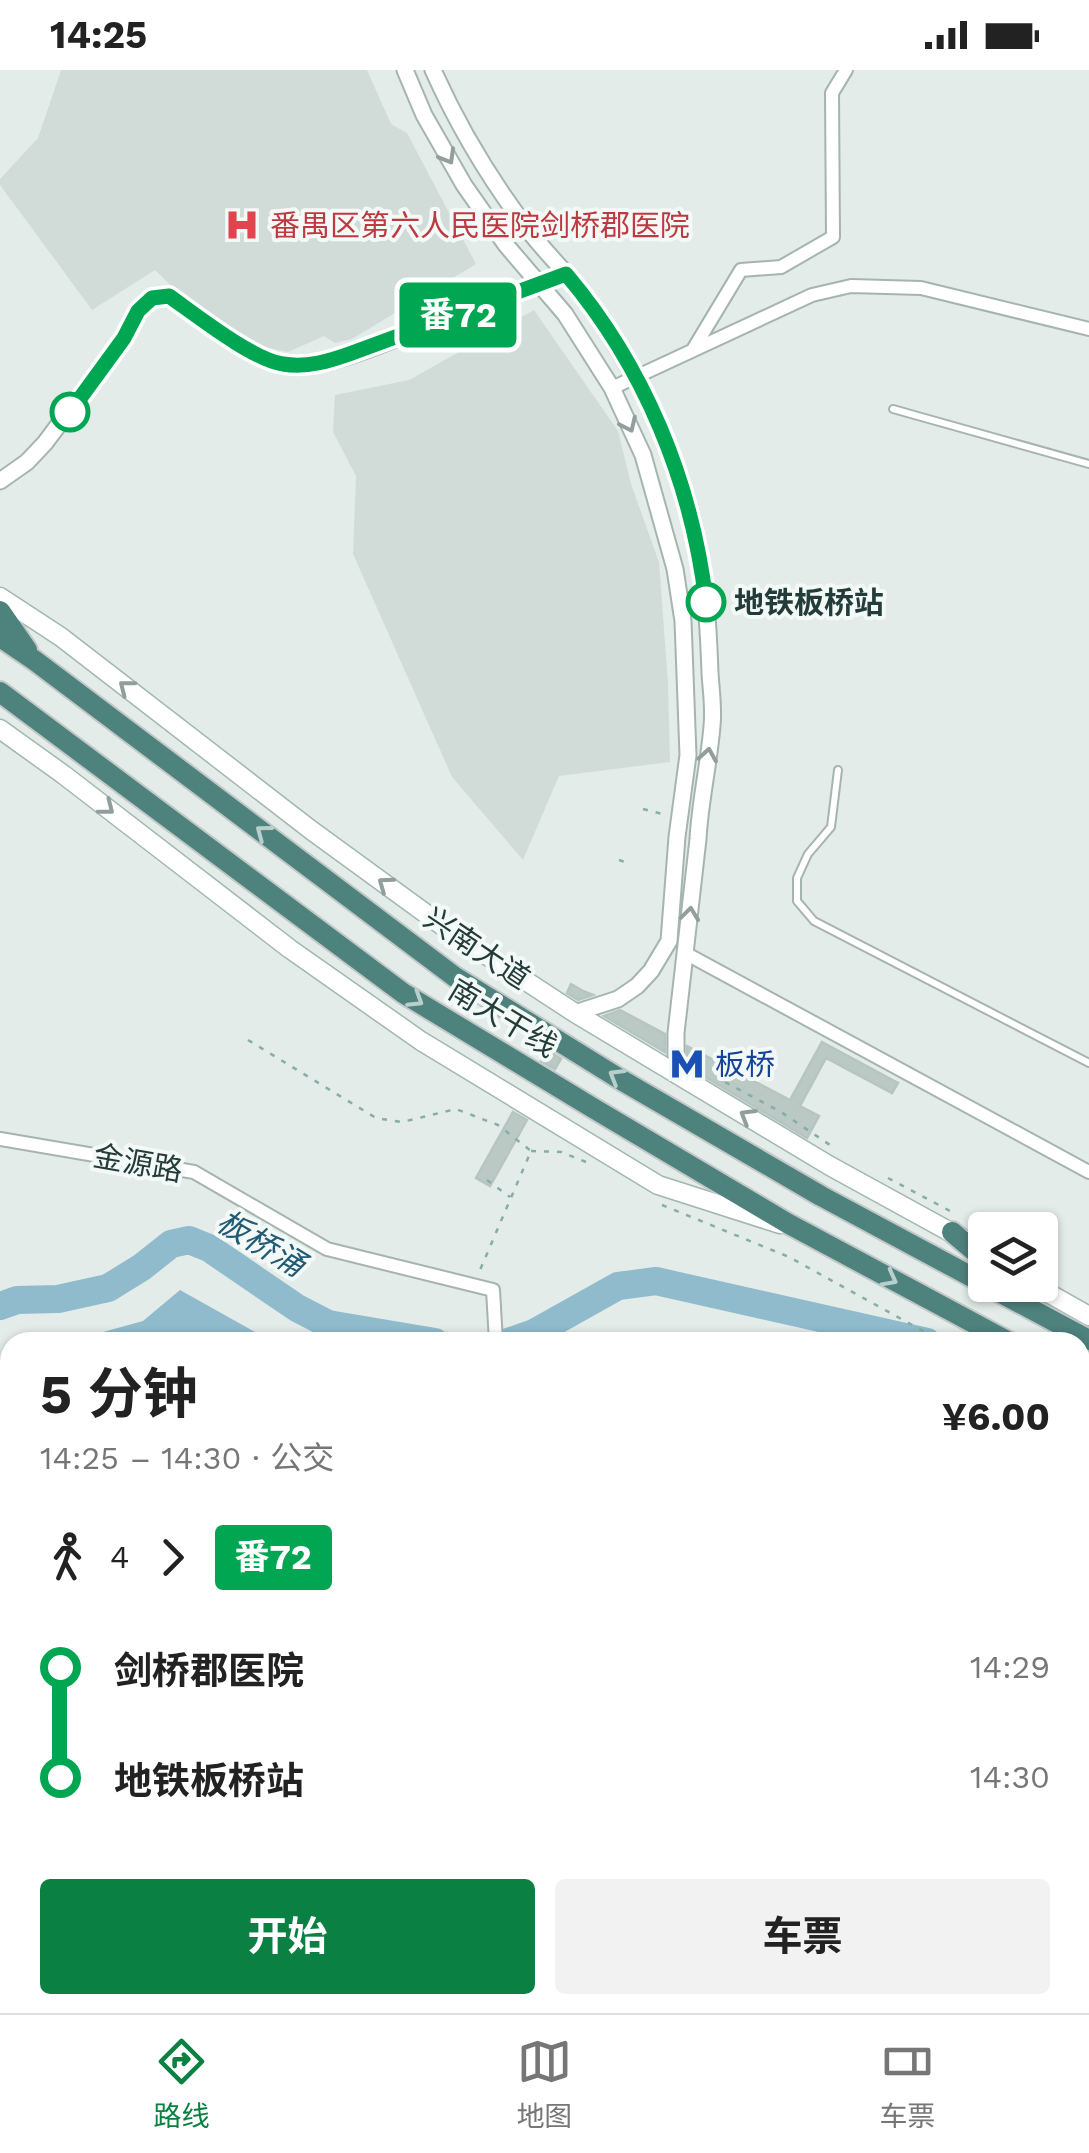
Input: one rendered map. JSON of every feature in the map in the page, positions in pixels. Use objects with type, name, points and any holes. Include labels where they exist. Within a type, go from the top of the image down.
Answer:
[{"type":"highway","points":[[0,611],[34,660]]},
{"type":"highway","name":"南大干线","points":[[0,637],[455,977],[623,1081],[821,1196],[968,1275]]},
{"type":"highway","name":"南大干线","points":[[0,692],[404,993],[804,1232],[991,1332]]},
{"type":"highway","points":[[952,1232],[968,1244]]},
{"type":"highway","name":"南大干线","points":[[1017,1302],[1073,1332]]},
{"type":"highway","points":[[1035,1302],[1065,1328]]},
{"type":"main road","name":"兴南大道","points":[[0,597],[61,637],[451,932],[575,1014],[684,1079],[837,1160],[952,1232]]},
{"type":"main road","points":[[0,729],[290,949],[421,1040],[658,1185],[804,1232]]},
{"type":"main road","points":[[1058,1299],[1089,1316]]},
{"type":"street","points":[[404,70],[424,115],[464,185],[506,245],[565,314],[612,388],[643,454],[675,569],[683,621],[688,755],[668,941],[651,971],[637,986],[618,999],[575,1014]]},
{"type":"street","points":[[433,70],[486,171],[527,229],[586,298],[635,376],[668,445],[688,500],[702,568],[712,723],[676,1033],[676,1056],[684,1079]]},
{"type":"street","points":[[694,349],[741,270],[781,267],[833,237],[832,93],[846,70]]},
{"type":"street","points":[[0,481],[45,443],[124,338],[138,311],[152,298],[169,296],[262,358],[300,365],[360,351],[566,274]]},
{"type":"street","points":[[612,388],[812,294],[851,286],[920,288],[1089,328]]},
{"type":"street","points":[[685,672],[710,670]]},
{"type":"street","points":[[678,837],[698,839]]},
{"type":"street","points":[[685,953],[1089,1172]]},
{"type":"street","name":"金源路","points":[[0,1139],[194,1172],[327,1248],[493,1290],[495,1332]]},
{"type":"lane","points":[[893,409],[1089,464]]},
{"type":"lane","points":[[838,770],[832,827],[808,854],[797,878],[797,901],[814,921],[1089,1063]]},
{"type":"path","points":[[643,809],[680,819]]},
{"type":"path","points":[[618,860],[628,863]]},
{"type":"path","points":[[248,1040],[376,1118],[402,1122],[456,1109],[498,1125],[530,1150],[561,1152],[588,1162]]},
{"type":"path","points":[[711,1074],[781,1112],[837,1160]]},
{"type":"path","points":[[474,1286],[530,1150]]},
{"type":"path","points":[[486,1180],[511,1198]]},
{"type":"path","points":[[651,1200],[788,1257],[926,1332]]},
{"type":"shaded area","name":"番禺区第六人民医院剑桥郡医院","points":[[61,70],[367,70],[391,124],[407,133],[476,264],[352,339],[335,343],[324,336],[288,352],[260,346],[193,307],[155,270],[92,310],[0,185],[0,179],[38,138]]},
{"type":"shaded area","points":[[534,310],[618,431],[631,484],[659,562],[670,762],[559,776],[523,860],[452,777],[353,554],[356,476],[333,432],[335,395],[409,380]]},
{"type":"water","points":[[180,1290],[255,1332],[103,1332],[143,1321]]},
{"type":"building","points":[[571,984],[593,995],[578,1000],[567,993]]},
{"type":"building","points":[[620,1010],[665,1034],[665,1052],[604,1016]]},
{"type":"building","points":[[822,1042],[898,1083],[892,1093],[826,1058],[800,1106],[819,1116],[807,1138],[692,1069],[687,1053],[687,1046],[790,1100]]},
{"type":"building","points":[[547,1050],[561,1059],[555,1069],[541,1061]]},
{"type":"building","points":[[513,1112],[527,1120],[490,1186],[476,1178]]},
{"type":"waterway","name":"板桥涌","points":[[0,1306],[17,1300],[58,1299],[108,1288],[171,1244],[189,1240],[209,1248],[297,1308],[328,1324],[376,1332]]},
{"type":"waterway","name":"板桥涌","points":[[536,1332],[618,1286],[656,1281],[883,1332]]},
{"type":"waterway","name":"板桥涌","points":[[0,1495],[0,1517]]},
{"type":"bus line","name":"番72","points":[[70,412],[124,338],[138,311],[152,298],[169,296],[262,358],[300,365],[330,361],[566,274],[586,298],[635,376],[668,445],[688,500],[706,602]]},
{"type":"place","name":"番禺区第六人民医院剑桥郡医院","points":[[242,225]]},
{"type":"place","name":"地铁板桥站","points":[[706,602]]},
{"type":"place","name":"板桥","points":[[687,1064]]}]
